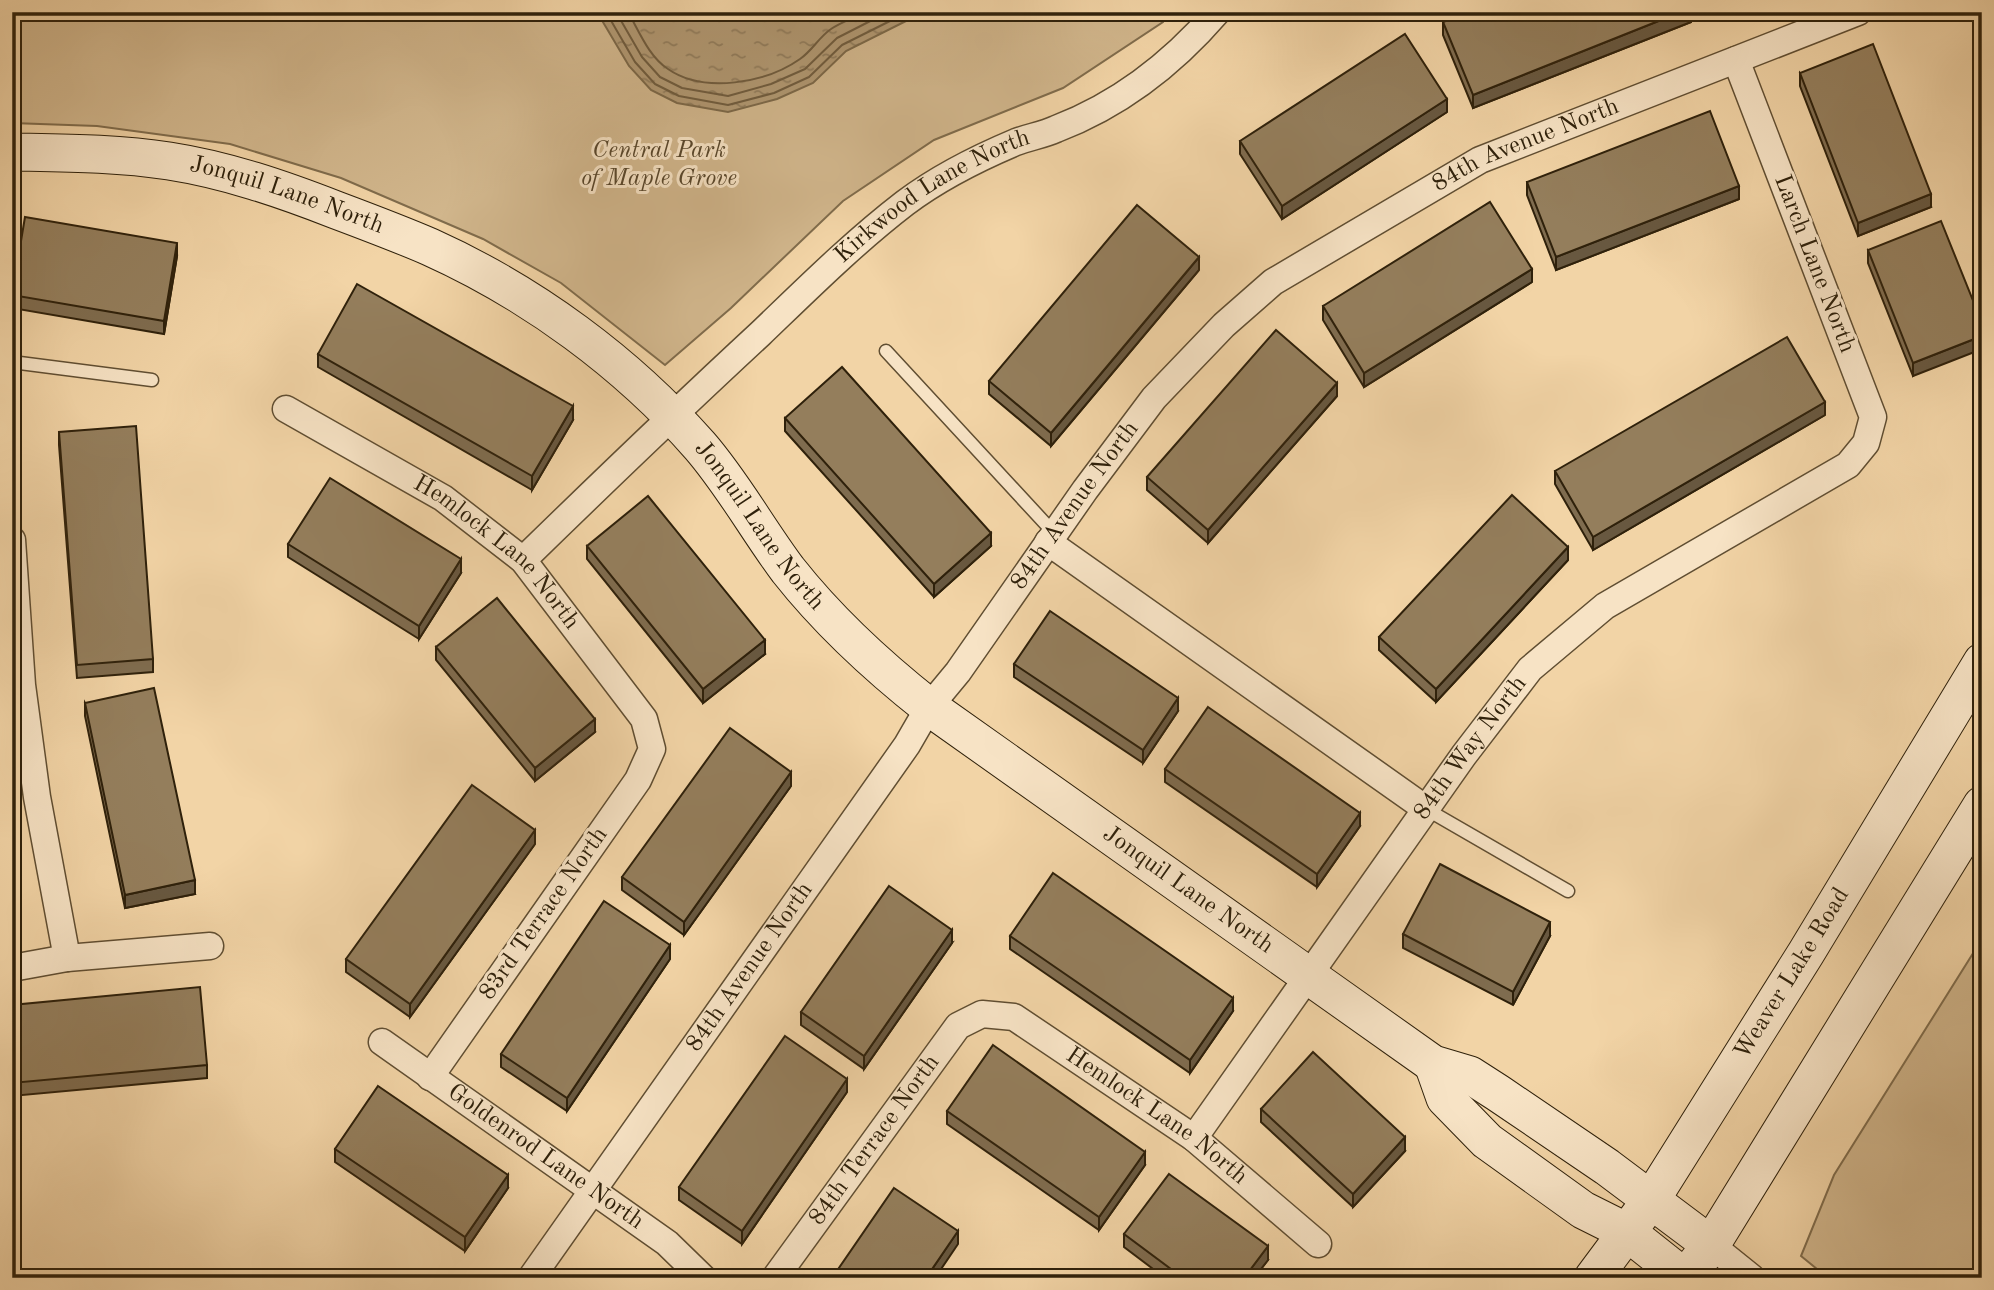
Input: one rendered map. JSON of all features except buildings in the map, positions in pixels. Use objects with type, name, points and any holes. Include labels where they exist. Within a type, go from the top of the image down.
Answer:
[{"type":"street","name":"Kirkwood Lane North","points":[[523,560],[842,257],[906,202],[940,179],[977,160],[1017,142],[1057,129],[1123,96],[1174,58],[1217,12]]},
{"type":"street","name":"84th Avenue North","points":[[531,1278],[907,745],[929,706],[958,672],[1051,538],[1154,398],[1224,325],[1273,282],[1480,160],[1858,12]]},
{"type":"street","name":"Larch Lane North","points":[[1735,60],[1873,417],[1866,443],[1848,465]]},
{"type":"street","name":"Jonquil Lane North","points":[[12,152],[127,156],[205,168],[259,182],[387,229],[475,269],[556,319],[595,348],[672,416],[701,448],[788,569],[819,607],[889,675],[1433,1064],[1470,1075],[1479,1081],[1651,1200],[1752,1278]]},
{"type":"street","name":"Hemlock Lane North","points":[[286,409],[443,498],[523,560],[644,719],[652,749]]},
{"type":"street","name":"84th Way North","points":[[1195,1138],[1426,809],[1530,669],[1605,606],[1848,465]]},
{"type":"street","points":[[1051,538],[1426,809]]},
{"type":"street","points":[[12,540],[22,685],[37,797],[68,958]]},
{"type":"street","name":"Weaver Lake Road","points":[[1593,1278],[1651,1200],[1813,941],[1982,662]]},
{"type":"street","name":"83rd Terrace North","points":[[430,1077],[638,780],[652,749]]},
{"type":"street","points":[[1433,1064],[1445,1098],[1487,1141],[1583,1210],[1627,1232],[1685,1278],[1711,1245],[1982,805]]},
{"type":"street","points":[[12,968],[68,958],[210,946]]},
{"type":"street","name":"Hemlock Lane North","points":[[982,1014],[1014,1017],[1195,1138],[1318,1244]]},
{"type":"street","name":"84th Terrace North","points":[[775,1278],[958,1026],[982,1014]]},
{"type":"street","name":"Goldenrod Lane North","points":[[382,1042],[667,1243],[703,1278]]},
{"type":"lane","points":[[886,351],[1051,538]]},
{"type":"lane","points":[[12,362],[152,380]]},
{"type":"lane","points":[[1426,809],[1568,891]]},
{"type":"green space","name":"Central Park of Maple Grove","points":[[12,12],[1169,12],[1163,22],[1063,88],[934,140],[843,201],[731,308],[665,365],[561,283],[483,239],[341,178],[230,144],[97,126],[12,123]]},
{"type":"green space","points":[[1982,939],[1982,1278],[1828,1278],[1801,1256],[1834,1175]]},
{"type":"water","points":[[597,12],[924,12],[846,51],[813,83],[777,99],[728,112],[677,103],[651,90],[629,66]]}]
